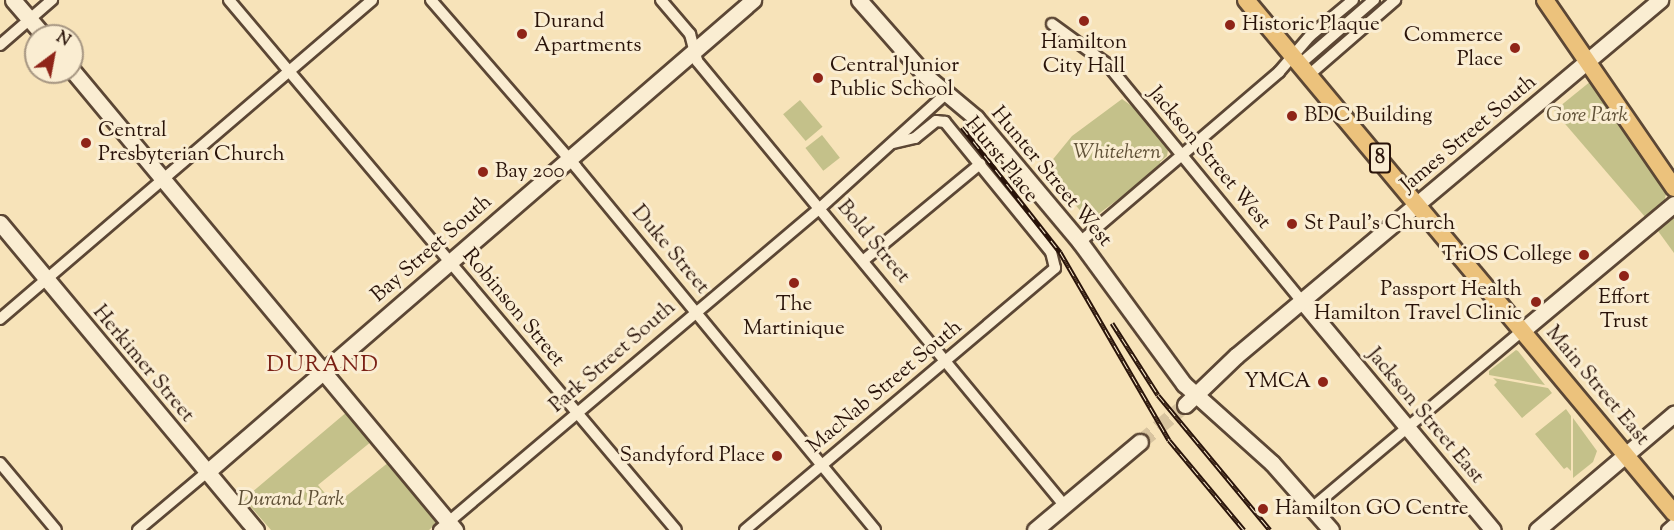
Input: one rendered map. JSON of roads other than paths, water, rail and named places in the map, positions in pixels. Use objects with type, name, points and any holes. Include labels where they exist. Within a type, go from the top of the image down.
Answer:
[{"type":"main road","name":"8","points":[[1246,0],[1417,204]]},
{"type":"main road","points":[[1545,0],[1589,60],[1674,188]]},
{"type":"main road","name":"Main Street East","points":[[1417,204],[1674,513]]},
{"type":"street","points":[[13,0],[34,24]]},
{"type":"street","points":[[0,45],[52,0]]},
{"type":"street","name":"Robinson Street","points":[[229,0],[676,530]]},
{"type":"street","points":[[0,319],[372,0]]},
{"type":"street","name":"Duke Street","points":[[431,0],[696,311],[875,530]]},
{"type":"street","name":"Bold Street","points":[[661,0],[690,34],[697,61],[864,260],[1064,505]]},
{"type":"street","name":"Bay Street South","points":[[138,530],[753,0]]},
{"type":"street","name":"Hunter Street West","points":[[859,0],[927,77],[976,118],[1080,242],[1179,378],[1190,399],[1313,507],[1331,530]]},
{"type":"street","points":[[1301,65],[1310,36],[1353,0]]},
{"type":"street","points":[[1301,65],[1374,0]]},
{"type":"street","points":[[1080,242],[1180,156],[1301,65],[1395,0]]},
{"type":"street","name":"James Street South","points":[[1190,399],[1302,301],[1660,0]]},
{"type":"street","name":"Jackson Street West","points":[[1052,24],[1105,62],[1180,156],[1302,301]]},
{"type":"street","points":[[83,84],[161,181],[323,371],[447,527]]},
{"type":"street","name":"Park Street South","points":[[447,527],[696,311],[820,208],[947,93]]},
{"type":"street","name":"Hurst Place","points":[[890,144],[915,138],[941,120],[980,164],[1055,261],[1050,274]]},
{"type":"street","points":[[864,260],[980,164]]},
{"type":"street","points":[[1313,507],[1674,204]]},
{"type":"street","name":"Herkimer Street","points":[[0,223],[256,530]]},
{"type":"street","name":"MacNab Street South","points":[[745,530],[1050,274]]},
{"type":"street","name":"Jackson Street East","points":[[1302,301],[1493,530]]},
{"type":"street","points":[[1537,530],[1674,414]]},
{"type":"street","points":[[1035,530],[1140,442]]},
{"type":"street","points":[[0,463],[56,530]]},
{"type":"street","points":[[1667,530],[1674,524]]},
{"type":"tunnel","points":[[1140,442],[1185,405]]},
{"type":"railway","points":[[962,127],[1060,252],[1169,440],[1244,530]]},
{"type":"railway","points":[[1112,323],[1158,395],[1270,530]]},
{"type":"place","name":"Hamilton City Hall","points":[[1084,21]]},
{"type":"place","name":"Historic Plaque","points":[[1230,25]]},
{"type":"place","name":"Durand Apartments","points":[[522,34]]},
{"type":"place","name":"Commerce Place","points":[[1515,48]]},
{"type":"place","name":"Central Junior Public School","points":[[818,78]]},
{"type":"place","name":"BDC Building","points":[[1292,116]]},
{"type":"place","name":"Central Presbyterian Church","points":[[86,143]]},
{"type":"place","name":"Bay 200","points":[[483,172]]},
{"type":"place","name":"St Paul's Church","points":[[1292,224]]},
{"type":"place","name":"TriOS College","points":[[1584,255]]},
{"type":"place","name":"Effort Trust","points":[[1624,276]]},
{"type":"place","name":"The Martinique","points":[[794,283]]},
{"type":"place","name":"Passport Health Hamilton Travel Clinic","points":[[1536,302]]},
{"type":"place","name":"YMCA","points":[[1323,382]]},
{"type":"place","name":"Sandyford Place","points":[[777,456]]},
{"type":"place","name":"Hamilton GO Centre","points":[[1263,509]]},
{"type":"district","name":"DURAND","points":[[323,367]]},
{"type":"park label","name":"Gore Park","points":[[1587,116]]},
{"type":"park label","name":"Whitehern","points":[[1117,153]]},
{"type":"park label","name":"Durand Park","points":[[291,500]]}]
